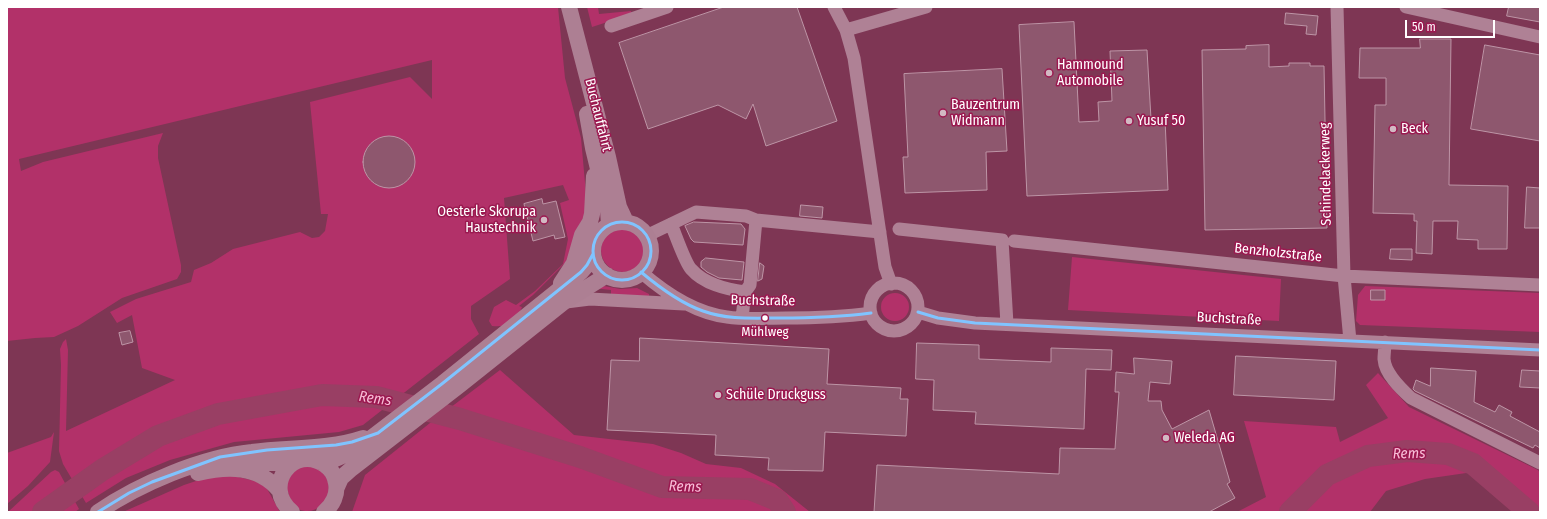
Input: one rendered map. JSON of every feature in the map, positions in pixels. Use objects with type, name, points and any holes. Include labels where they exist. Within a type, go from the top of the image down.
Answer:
[{"type":"main road","points":[[571,13],[579,53],[593,148],[608,210],[609,225]]},
{"type":"main road","name":"Buchauffahrt","points":[[579,53],[608,157],[619,208],[626,222]]},
{"type":"main road","points":[[559,298],[574,263],[582,235],[590,222],[592,214],[594,179],[593,148]]},
{"type":"main road","points":[[205,462],[236,461],[270,463],[307,460],[320,462],[331,461],[354,451],[460,385],[559,298],[587,265],[593,254],[596,237],[609,225],[626,222],[637,227],[646,236],[651,251],[646,266],[642,272],[634,277],[625,279],[616,279],[607,275],[597,266],[593,254]]},
{"type":"main road","points":[[324,512],[334,501],[337,487],[341,478],[388,431],[443,383],[559,298],[607,275]]},
{"type":"main road","points":[[98,512],[129,493],[152,482],[220,457],[250,452],[336,445],[352,442],[388,431]]},
{"type":"main road","points":[[292,512],[282,502],[279,490],[282,476],[294,462]]},
{"type":"main road","points":[[320,462],[332,472],[337,487]]},
{"type":"main road","points":[[114,512],[169,484],[198,473],[213,470],[235,469],[254,472],[271,481],[279,490]]},
{"type":"street","points":[[611,26],[667,7]]},
{"type":"street","points":[[834,7],[846,30],[854,58],[885,267],[891,284]]},
{"type":"street","points":[[846,30],[926,7]]},
{"type":"street","name":"Schindelackerweg","points":[[1337,7],[1344,276],[1350,341]]},
{"type":"street","points":[[1406,7],[1540,37]]},
{"type":"street","points":[[646,236],[696,212],[746,216],[756,220],[880,232]]},
{"type":"street","points":[[742,318],[745,292],[750,285],[756,220]]},
{"type":"street","points":[[671,224],[690,268],[703,278],[715,284],[732,290],[745,292]]},
{"type":"street","points":[[899,229],[1002,240],[1007,324]]},
{"type":"street","name":"Benzholzstraße","points":[[1014,241],[1344,276],[1540,285]]},
{"type":"street","name":"Buchstraße","points":[[642,272],[663,290],[688,305],[709,313],[726,317],[824,318],[871,313]]},
{"type":"street","points":[[898,284],[906,286],[912,291],[918,304],[918,312],[912,323],[901,330],[895,331],[883,328],[878,324],[871,313],[871,305],[877,291],[883,286],[898,284]]},
{"type":"street","points":[[559,298],[688,305]]},
{"type":"street","name":"Buchstraße","points":[[918,312],[938,318],[975,323],[1540,350]]},
{"type":"street","points":[[1386,342],[1384,360],[1391,377],[1411,398],[1540,463]]},
{"type":"shaded area","points":[[7,7],[558,7],[565,78],[581,138],[587,205],[584,221],[566,262],[533,295],[519,306],[522,307],[514,321],[508,325],[492,326],[489,321],[494,307],[506,300],[516,305],[535,291],[563,264],[568,239],[560,203],[569,200],[563,185],[504,198],[510,279],[471,306],[471,319],[479,334],[363,425],[339,432],[234,442],[170,460],[126,478],[86,503],[63,464],[59,451],[60,349],[63,342],[66,339],[68,350],[66,431],[175,380],[142,368],[132,315],[117,323],[110,312],[136,299],[191,282],[194,270],[211,263],[233,249],[300,232],[312,238],[319,237],[325,231],[328,214],[321,214],[310,102],[410,77],[432,99],[432,60],[19,159],[21,171],[43,162],[163,133],[158,146],[158,158],[181,265],[181,272],[177,279],[122,298],[78,326],[54,337],[7,341]]},
{"type":"shaded area","points":[[587,7],[598,7],[599,14],[631,11],[632,14],[592,27]]},
{"type":"shaded area","points":[[623,228],[635,232],[641,238],[645,250],[641,262],[635,268],[623,272],[611,268],[605,262],[601,250],[605,238],[611,232]]},
{"type":"shaded area","points":[[1072,257],[1281,279],[1279,321],[1068,310]]},
{"type":"shaded area","points":[[604,286],[620,289],[637,288],[649,294],[649,297],[611,295],[611,290],[593,288]]},
{"type":"shaded area","points":[[1365,286],[1540,293],[1540,332],[1360,325],[1356,321],[1358,295]]},
{"type":"shaded area","points":[[895,293],[905,297],[909,307],[905,317],[895,321],[885,317],[881,307],[885,297]]},
{"type":"shaded area","points":[[500,370],[574,435],[653,444],[681,453],[706,464],[741,468],[775,484],[810,512],[352,512],[365,475]]},
{"type":"shaded area","points":[[1378,373],[1409,407],[1538,470],[1540,473],[1540,512],[1522,512],[1500,486],[1473,472],[1425,479],[1386,491],[1370,512],[1237,512],[1266,497],[1244,421],[1336,427],[1340,442],[1388,418],[1366,385]]},
{"type":"shaded area","points":[[54,432],[50,462],[28,486],[7,504],[7,453],[51,437]]},
{"type":"shaded area","points":[[299,467],[314,467],[322,472],[327,478],[329,486],[328,494],[325,501],[314,510],[305,511],[298,509],[292,502],[286,487],[285,484],[290,474]]},
{"type":"shaded area","points":[[55,470],[59,472],[79,509],[75,512],[8,512],[51,472]]},
{"type":"shaded area","points":[[230,475],[259,482],[266,487],[280,512],[123,512],[184,485],[211,476]]},
{"type":"building","points":[[724,7],[797,7],[837,121],[766,146],[753,104],[746,119],[718,105],[648,129],[619,43]]},
{"type":"building","points":[[1509,7],[1540,7],[1540,22],[1507,16]]},
{"type":"building","points":[[1286,13],[1318,16],[1316,35],[1306,34],[1307,26],[1285,24]]},
{"type":"building","points":[[1074,22],[1079,122],[1099,121],[1098,102],[1112,101],[1110,51],[1147,50],[1151,119],[1165,118],[1168,190],[1027,196],[1019,25]]},
{"type":"building","name":"Beck","points":[[1420,39],[1451,39],[1449,185],[1508,186],[1507,249],[1478,249],[1478,240],[1457,239],[1458,221],[1433,221],[1432,254],[1416,253],[1417,221],[1414,221],[1414,214],[1373,213],[1375,105],[1386,105],[1386,78],[1359,78],[1360,48],[1420,48]]},
{"type":"building","points":[[1269,45],[1269,67],[1289,66],[1289,63],[1310,63],[1310,66],[1324,66],[1327,228],[1205,230],[1202,50],[1246,49],[1246,46]]},
{"type":"building","points":[[1485,45],[1540,55],[1540,141],[1471,129]]},
{"type":"building","name":"Bauzentrum Widmann","points":[[1002,69],[1007,151],[986,152],[987,190],[905,193],[903,157],[908,157],[904,74]]},
{"type":"building","points":[[384,136],[394,136],[408,143],[415,157],[415,167],[408,181],[394,188],[384,188],[374,184],[367,177],[363,167],[363,157],[367,147],[374,140]]},
{"type":"building","points":[[1527,187],[1540,188],[1540,228],[1525,228]]},
{"type":"building","name":"Oesterle Skorupa Haustechnik","points":[[542,199],[543,204],[556,201],[565,237],[555,239],[554,235],[533,241],[524,204]]},
{"type":"building","points":[[801,205],[823,207],[822,218],[800,216]]},
{"type":"building","points":[[694,222],[741,224],[745,229],[743,245],[694,242],[685,226]]},
{"type":"building","points":[[1391,249],[1412,249],[1412,260],[1390,259]]},
{"type":"building","points":[[706,258],[744,262],[742,280],[719,278],[707,272],[701,267],[701,262]]},
{"type":"building","points":[[760,263],[764,266],[762,279],[758,281]]},
{"type":"building","points":[[1371,290],[1385,290],[1385,300],[1371,300]]},
{"type":"building","points":[[130,331],[133,342],[122,345],[119,333]]},
{"type":"building","name":"Schüle Druckguss","points":[[640,338],[829,349],[827,384],[901,388],[900,399],[908,399],[906,436],[825,432],[823,471],[768,470],[769,458],[715,455],[716,435],[607,430],[611,360],[639,361]]},
{"type":"building","points":[[917,343],[979,345],[979,359],[1051,362],[1051,348],[1112,350],[1111,370],[1086,369],[1084,429],[975,424],[976,412],[933,410],[934,380],[916,379]]},
{"type":"building","name":"Weleda AG","points":[[1236,356],[1336,361],[1334,400],[1234,395]]},
{"type":"building","name":"Weleda AG","points":[[1134,358],[1172,361],[1170,384],[1150,382],[1148,401],[1161,401],[1162,410],[1172,429],[1209,410],[1230,482],[1227,484],[1235,498],[1209,512],[874,512],[877,465],[1059,474],[1060,448],[1115,449],[1119,392],[1115,392],[1116,372],[1134,374]]},
{"type":"building","points":[[1431,368],[1476,371],[1474,402],[1495,412],[1499,405],[1512,412],[1510,416],[1540,432],[1540,448],[1535,445],[1533,448],[1415,391],[1413,389],[1416,380],[1430,386]]},
{"type":"building","points":[[1522,370],[1540,371],[1540,388],[1520,387]]},
{"type":"waterway","name":"Rems","points":[[43,512],[102,470],[158,436],[218,414],[322,395],[376,397],[460,419],[580,457],[662,487],[750,489],[777,500],[785,512]]},
{"type":"waterway","name":"Rems","points":[[1290,512],[1327,475],[1368,456],[1407,451],[1448,454],[1473,464],[1529,512]]},
{"type":"transit line","points":[[622,222],[638,227],[646,235],[651,251],[646,267],[638,275],[622,280],[606,275],[598,267],[593,251],[598,235],[606,227],[622,222]]},
{"type":"transit line","points":[[98,512],[129,493],[152,482],[220,457],[267,450],[336,445],[352,442],[378,433],[443,383],[581,272],[593,254]]},
{"type":"transit line","points":[[641,272],[686,304],[703,311],[722,316],[750,318],[802,318],[871,313]]},
{"type":"transit line","points":[[918,312],[938,318],[975,323],[1540,350]]},
{"type":"place","name":"Hammound Automobile","points":[[1049,73]]},
{"type":"place","name":"Bauzentrum Widmann","points":[[943,113]]},
{"type":"place","name":"Yusuf 50","points":[[1129,121]]},
{"type":"place","name":"Beck","points":[[1393,129]]},
{"type":"place","name":"Oesterle Skorupa Haustechnik","points":[[544,220]]},
{"type":"place","name":"Mühlweg","points":[[765,318]]},
{"type":"place","name":"Schüle Druckguss","points":[[718,395]]},
{"type":"place","name":"Weleda AG","points":[[1166,438]]}]
